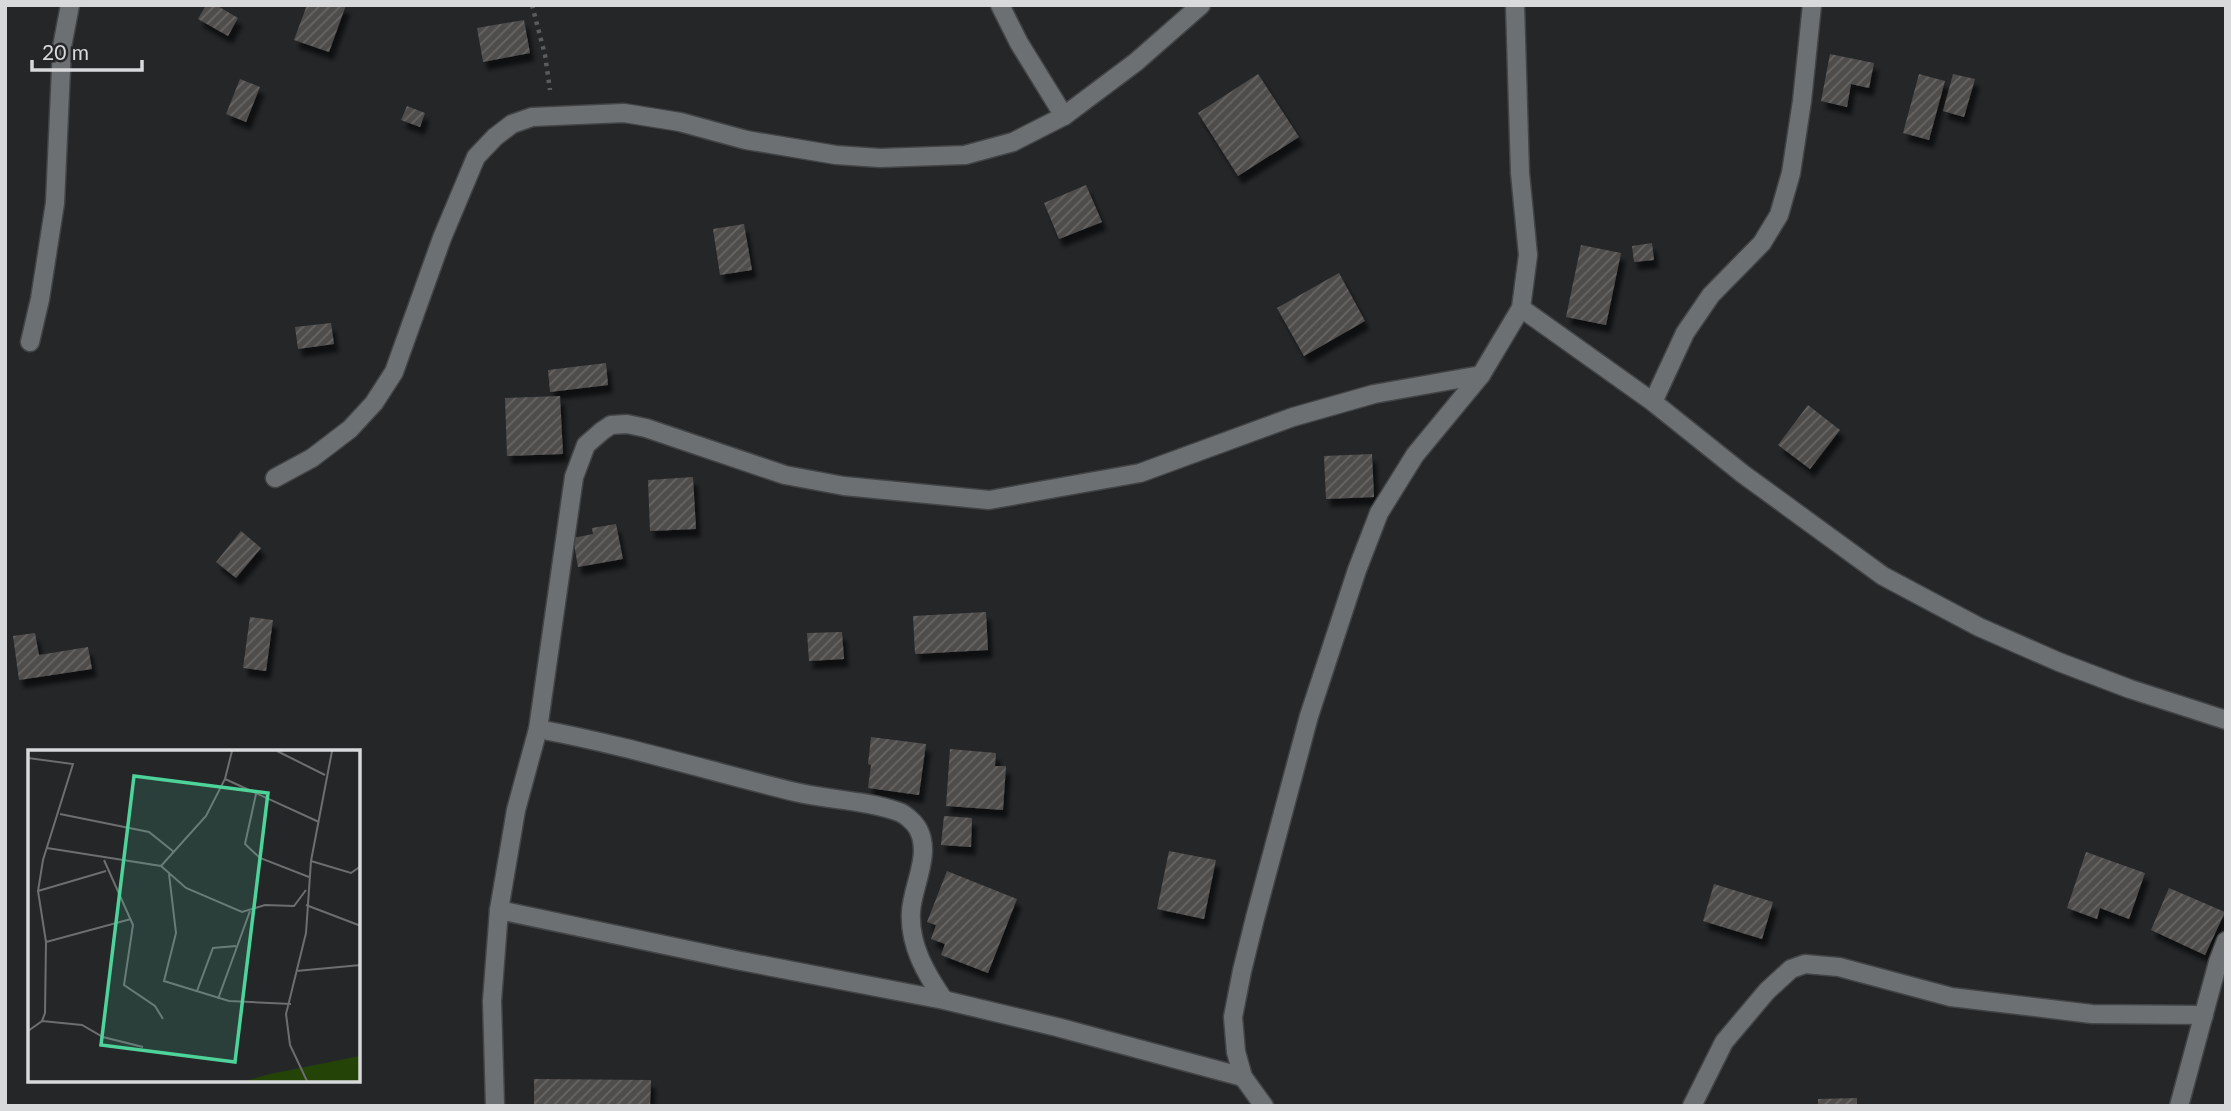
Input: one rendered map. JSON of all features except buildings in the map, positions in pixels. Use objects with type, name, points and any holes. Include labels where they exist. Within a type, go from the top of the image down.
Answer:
[{"type":"street","points":[[30,342],[54,216],[62,47],[70,5]]},
{"type":"street","points":[[1000,5],[1019,43],[1064,116]]},
{"type":"street","points":[[275,478],[312,458],[351,429],[374,403],[394,372],[442,238],[476,158],[495,137],[512,124],[532,117],[624,113],[651,116],[755,141],[836,155],[880,158],[965,155],[1013,142],[1064,116],[1136,62],[1201,5]]},
{"type":"street","points":[[1264,1106],[1243,1077],[1236,1052],[1234,1017],[1242,971],[1309,716],[1357,570],[1379,513],[1415,455],[1481,375],[1521,308],[1528,255],[1520,173],[1515,5]]},
{"type":"street","points":[[1653,402],[1685,333],[1711,295],[1762,243],[1779,215],[1793,161],[1812,5]]},
{"type":"street","points":[[1521,308],[1653,402],[1744,474],[1883,576],[1979,627],[2059,663],[2226,720]]},
{"type":"street","points":[[495,1106],[492,1000],[499,910],[516,810],[538,729],[574,477],[586,445],[611,425],[627,424],[646,428],[785,475],[844,486],[989,500],[1140,473],[1293,416],[1374,394],[1481,375]]},
{"type":"street","points":[[538,729],[646,752],[803,794],[870,804],[903,813],[918,829],[922,848],[910,913],[915,948],[926,974],[944,1000]]},
{"type":"street","points":[[499,910],[944,1000],[1069,1030],[1243,1077]]},
{"type":"street","points":[[2179,1106],[2226,942]]},
{"type":"street","points":[[1692,1106],[1724,1042],[1767,991],[1791,969],[1805,964],[1839,967],[1951,998],[2092,1014],[2204,1014]]},
{"type":"path","points":[[532,5],[545,55],[554,115]]}]
